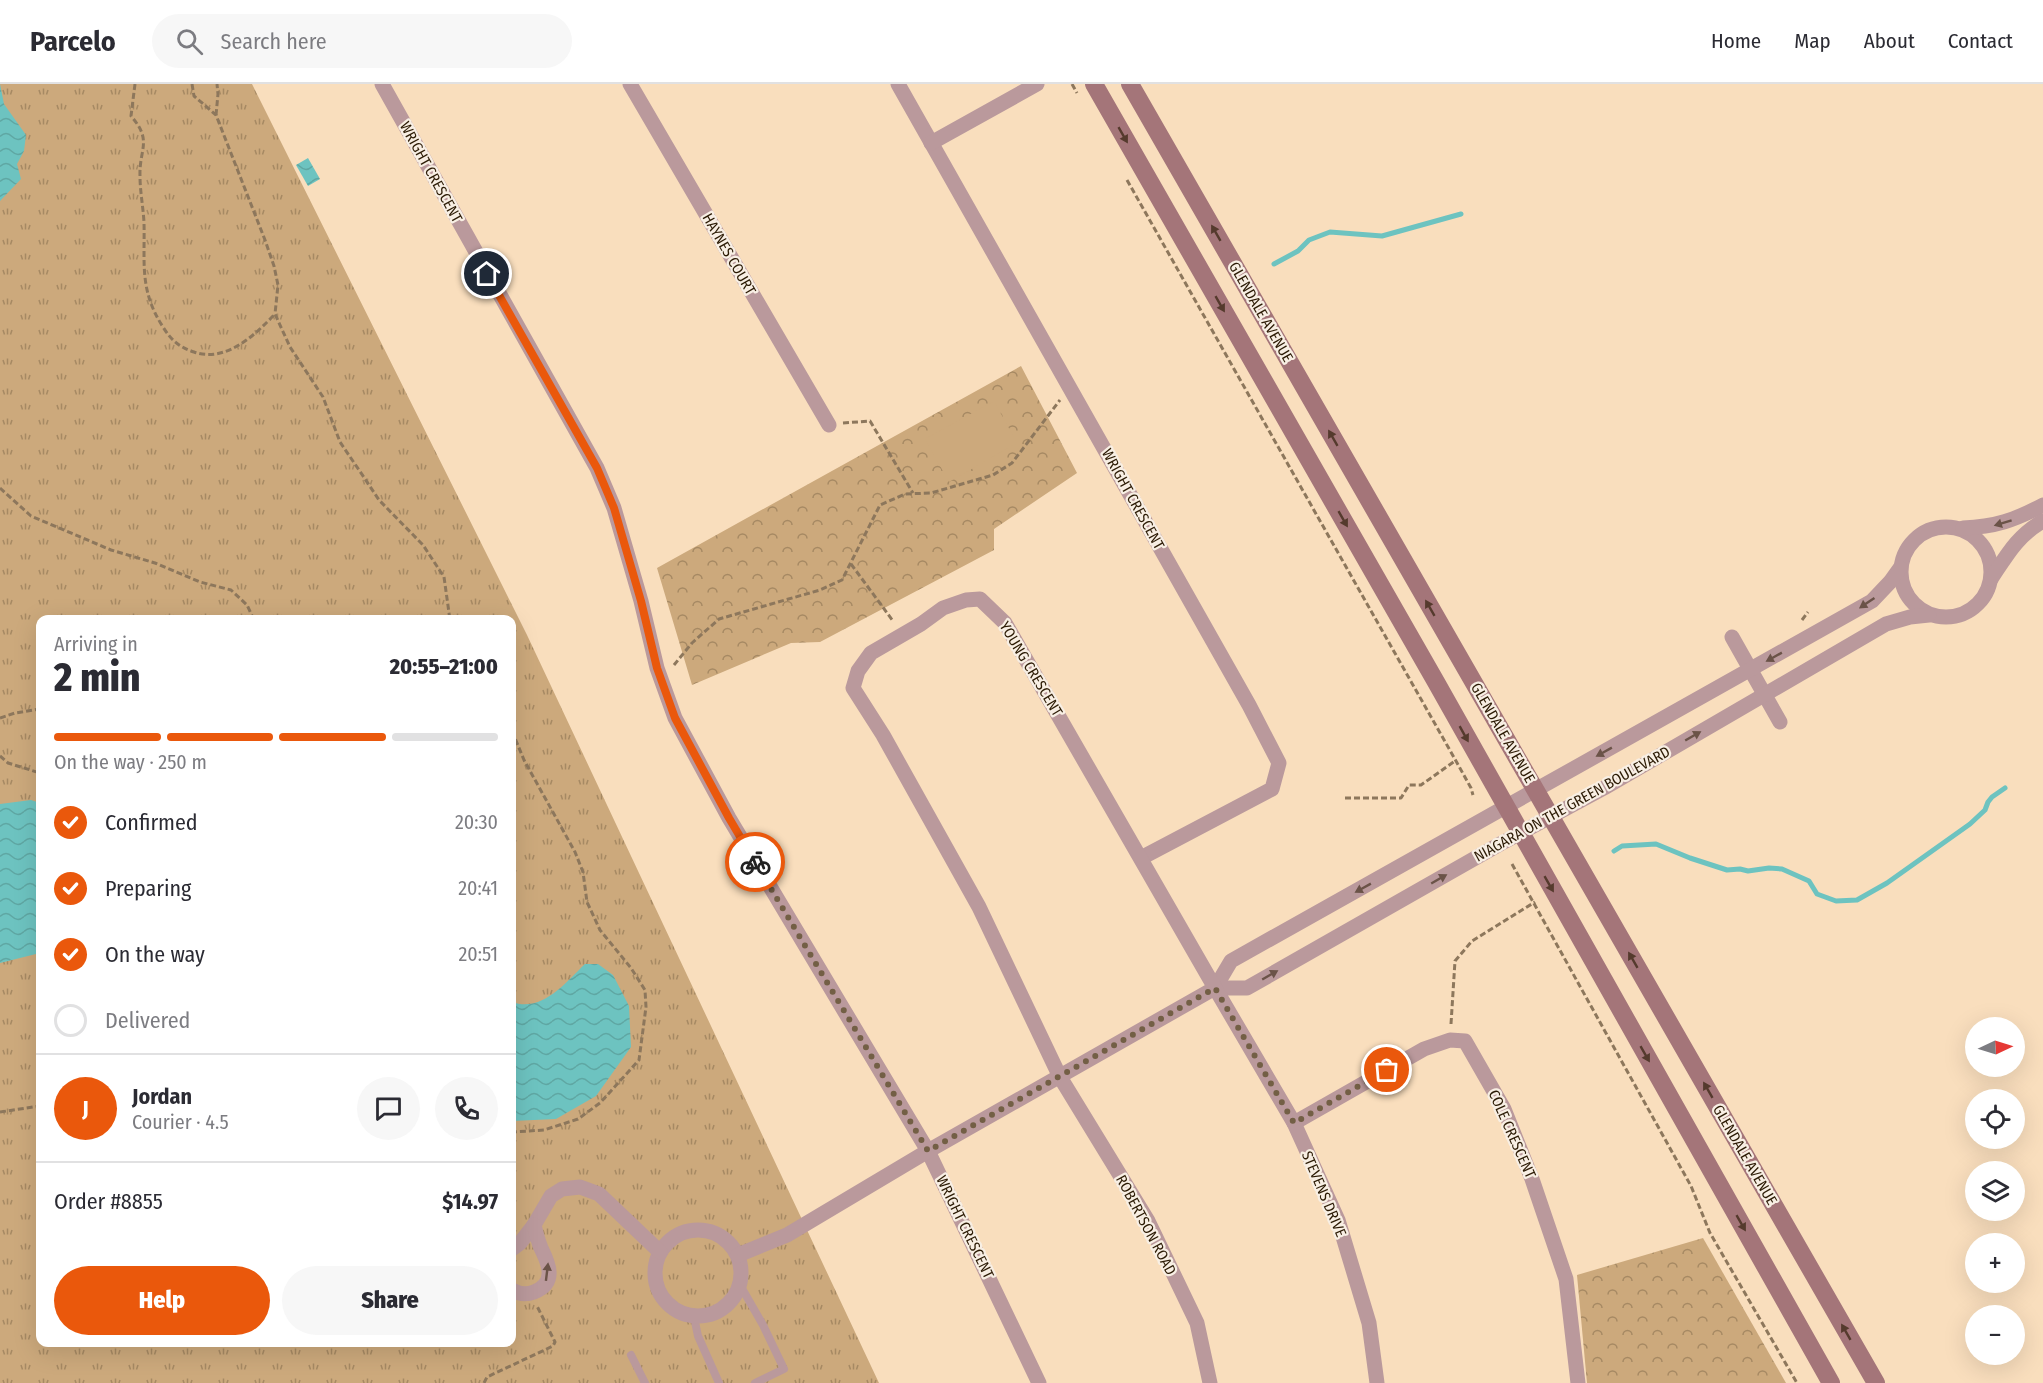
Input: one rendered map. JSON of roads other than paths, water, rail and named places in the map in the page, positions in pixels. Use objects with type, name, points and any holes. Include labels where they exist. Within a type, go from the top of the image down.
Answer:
[{"type":"main road","name":"GLENDALE AVENUE","points":[[1094,84],[1831,1383]]},
{"type":"main road","name":"GLENDALE AVENUE","points":[[1130,84],[1876,1383]]},
{"type":"street","name":"WRIGHT CRESCENT","points":[[382,84],[597,468],[614,508],[662,680],[675,718],[729,818],[928,1151],[1039,1383]]},
{"type":"street","name":"HAYNES COURT","points":[[630,84],[829,424]]},
{"type":"street","name":"WRIGHT CRESCENT","points":[[898,84],[1070,386],[1279,763],[1272,789],[1141,858]]},
{"type":"street","points":[[931,143],[1037,84]]},
{"type":"street","points":[[2043,505],[2006,523],[1985,527],[1945,526],[1929,530],[1916,538],[1906,551],[1900,568],[1901,582],[1907,596],[1916,607],[1929,615],[1946,617],[1961,615],[1975,607],[1986,594],[1991,579],[2016,541],[2043,521]]},
{"type":"street","points":[[1960,528],[1975,536],[1986,548],[1991,563],[1991,579]]},
{"type":"street","name":"NIAGARA ON THE GREEN BOULEVARD","points":[[738,1255],[787,1235],[928,1151],[1215,988],[1231,961],[1872,601],[1900,568]]},
{"type":"street","name":"YOUNG CRESCENT","points":[[1060,1077],[979,907],[883,735],[853,688],[858,671],[871,653],[943,608],[966,600],[980,599],[1005,623],[1215,988]]},
{"type":"street","name":"NIAGARA ON THE GREEN BOULEVARD","points":[[1215,988],[1247,988],[1886,624],[1910,617],[1929,615]]},
{"type":"street","points":[[1732,637],[1780,723]]},
{"type":"street","name":"STEVENS DRIVE","points":[[1215,988],[1294,1123],[1338,1220],[1369,1323],[1377,1383]]},
{"type":"street","name":"COLE CRESCENT","points":[[1294,1123],[1424,1049],[1450,1040],[1465,1041],[1504,1109],[1532,1179],[1566,1279],[1578,1383]]},
{"type":"street","name":"ROBERTSON ROAD","points":[[1060,1077],[1148,1221],[1197,1323],[1210,1383]]},
{"type":"street","points":[[516,1246],[534,1225],[550,1196],[562,1189],[580,1187],[599,1194],[660,1252]]},
{"type":"street","points":[[516,1291],[531,1294],[544,1285],[550,1271],[534,1225]]},
{"type":"street","points":[[692,1230],[706,1230],[730,1243],[738,1255],[742,1270],[740,1285],[734,1299],[723,1310],[710,1316],[694,1317],[681,1314],[669,1306],[660,1295],[655,1282],[655,1268],[660,1252],[678,1234],[692,1230]]},
{"type":"lane","points":[[740,1285],[763,1325],[784,1369],[755,1383]]},
{"type":"lane","points":[[694,1317],[698,1336],[719,1383]]},
{"type":"lane","points":[[631,1355],[645,1383]]},
{"type":"water","points":[[0,84],[4,104],[26,135],[24,151],[17,164],[21,179],[0,201]]},
{"type":"water","points":[[308,158],[320,179],[308,186],[296,165]]},
{"type":"water","points":[[31,800],[36,802],[36,954],[0,963],[0,804]]},
{"type":"water","points":[[585,964],[598,964],[613,975],[629,1006],[631,1047],[596,1096],[556,1119],[516,1121],[516,1003],[533,1003],[543,1000],[561,987]]},
{"type":"waterway","points":[[1274,264],[1298,251],[1309,240],[1330,232],[1382,236],[1461,214]]},
{"type":"waterway","points":[[1614,851],[1622,846],[1656,844],[1727,870],[1782,869],[1809,881],[1817,894],[1836,901],[1857,900],[1887,883],[1970,824],[1985,810],[1992,797],[2005,788]]}]
